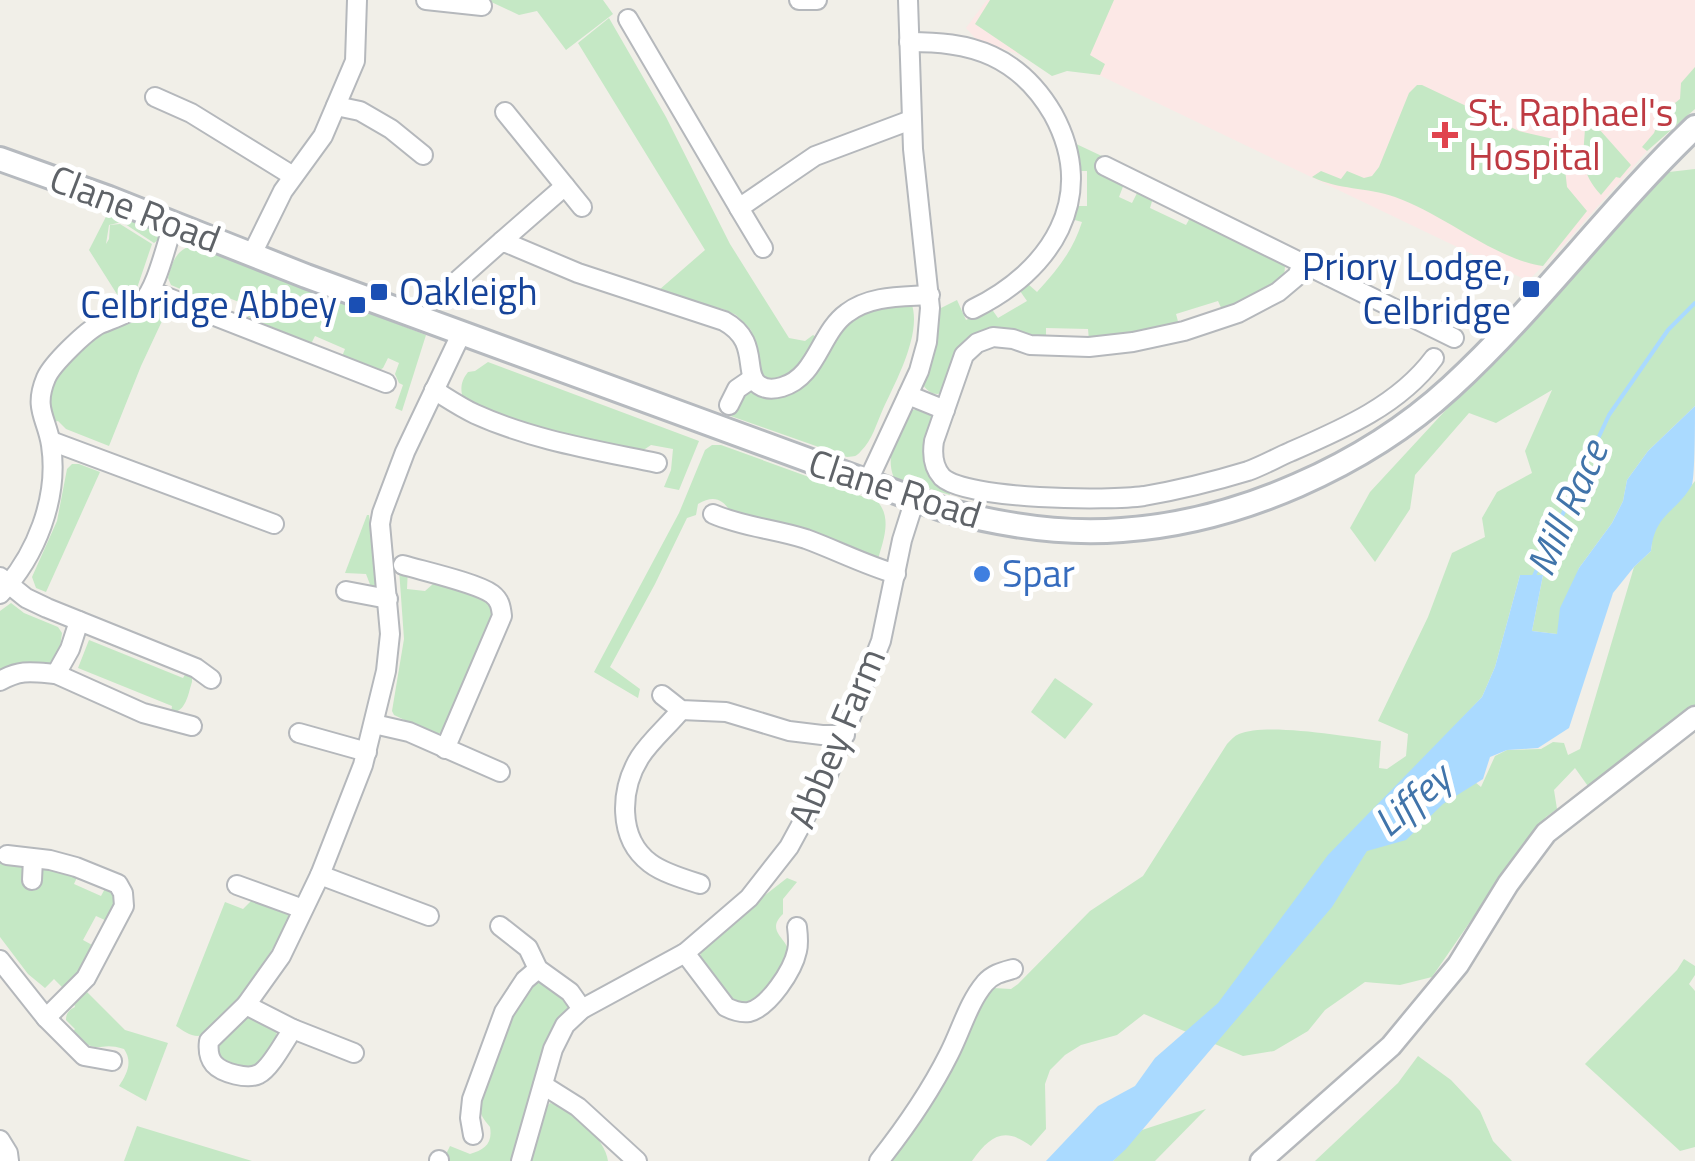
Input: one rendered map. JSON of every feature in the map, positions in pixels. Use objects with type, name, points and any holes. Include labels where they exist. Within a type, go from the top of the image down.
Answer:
[{"type":"main road","name":"Clane Road","points":[[0,158],[306,276],[867,483],[958,514],[1029,528],[1089,531],[1145,528],[1255,500],[1308,480],[1375,444],[1451,387],[1491,348],[1695,127]]},
{"type":"street","points":[[252,254],[283,191],[323,136],[355,61],[356,0]]},
{"type":"street","points":[[426,0],[482,6]]},
{"type":"street","points":[[799,0],[816,0]]},
{"type":"street","points":[[867,483],[919,371],[927,342],[930,295],[911,120],[908,0]]},
{"type":"street","points":[[628,19],[763,248]]},
{"type":"street","points":[[909,42],[962,46],[992,56],[1017,71],[1048,106],[1067,146],[1071,165],[1069,198],[1060,230],[1022,278],[973,309]]},
{"type":"street","points":[[155,97],[191,113],[293,176]]},
{"type":"street","points":[[336,106],[360,110],[422,154]]},
{"type":"street","points":[[505,112],[582,207]]},
{"type":"street","points":[[739,208],[815,156],[911,120]]},
{"type":"street","points":[[1105,166],[1454,338]]},
{"type":"street","points":[[448,289],[565,186]]},
{"type":"street","points":[[173,225],[151,291],[142,303],[96,326],[47,374],[40,396],[51,441],[51,495],[38,537],[3,585],[79,621],[196,668],[211,679]]},
{"type":"street","points":[[502,241],[578,274],[724,320],[746,340],[753,378],[760,386],[774,389],[795,383],[844,314],[880,299],[930,295]]},
{"type":"street","points":[[1303,262],[1289,285],[1260,302],[1176,333],[1089,347],[1030,345],[993,338],[977,343],[964,355],[932,454],[940,476],[952,483],[995,492],[1057,498],[1131,497],[1206,482],[1252,470],[1365,417],[1420,377],[1434,358]]},
{"type":"street","points":[[151,291],[386,383]]},
{"type":"street","points":[[293,1029],[264,1071],[256,1076],[214,1065],[208,1046],[246,1005],[281,956],[320,874],[367,752],[386,671],[390,634],[382,513],[462,332]]},
{"type":"street","points":[[728,405],[737,388],[753,378]]},
{"type":"street","points":[[434,390],[470,412],[516,431],[578,448],[657,462]]},
{"type":"street","points":[[908,395],[945,410]]},
{"type":"street","points":[[51,441],[274,524]]},
{"type":"street","name":"Abbey Farm","points":[[521,1161],[553,1049],[565,1024],[582,1009],[685,954],[749,898],[790,848],[827,777],[881,640],[902,540],[915,499]]},
{"type":"street","points":[[713,514],[734,523],[806,540],[896,574]]},
{"type":"street","points":[[404,565],[480,588],[493,594],[501,604],[502,616],[445,748]]},
{"type":"street","points":[[346,590],[388,599]]},
{"type":"street","points":[[56,674],[79,621]]},
{"type":"street","points":[[0,681],[27,671],[56,674],[143,713],[192,726]]},
{"type":"street","points":[[662,695],[680,710],[726,712],[789,731],[845,735]]},
{"type":"street","points":[[680,710],[641,756],[627,784],[624,803],[627,826],[636,847],[650,864],[700,884]]},
{"type":"street","points":[[1261,1161],[1391,1046],[1458,965],[1508,884],[1546,834],[1695,717]]},
{"type":"street","points":[[374,724],[409,732],[500,772]]},
{"type":"street","points":[[299,732],[367,752]]},
{"type":"street","points":[[8,856],[76,867],[118,884],[123,893],[124,906],[86,978],[46,1018]]},
{"type":"street","points":[[32,858],[32,880]]},
{"type":"street","points":[[320,874],[429,916]]},
{"type":"street","points":[[238,886],[303,909]]},
{"type":"street","points":[[500,926],[528,948],[538,969],[570,992],[582,1009]]},
{"type":"street","points":[[685,954],[726,1007],[747,1012],[759,1008],[788,974],[798,944],[797,927]]},
{"type":"street","points":[[0,960],[46,1018],[84,1056],[112,1061]]},
{"type":"street","points":[[473,1135],[472,1099],[504,1012],[525,980],[538,969]]},
{"type":"street","points":[[879,1161],[944,1063],[977,994],[998,972],[1013,969]]},
{"type":"street","points":[[246,1005],[354,1053]]},
{"type":"street","points":[[543,1084],[578,1107],[632,1159]]},
{"type":"street","points":[[0,1140],[9,1161]]},
{"type":"shaded area","name":"St. Raphael's Hospital","points":[[987,0],[1695,0],[1695,109],[1647,151],[1528,281],[1101,76],[976,39],[966,28]]},
{"type":"green space","points":[[487,0],[603,0],[613,14],[566,50],[537,11],[519,15]]},
{"type":"green space","points":[[990,0],[1114,0],[1090,55],[1105,64],[1100,75],[1067,71],[1052,76],[975,24]]},
{"type":"green space","points":[[609,18],[666,117],[730,244],[789,338],[818,338],[813,351],[786,380],[769,381],[759,375],[751,330],[736,315],[659,290],[705,250],[578,43]]},
{"type":"green space","points":[[1695,67],[1695,109],[1647,151],[1642,147],[1654,133],[1661,114],[1680,99],[1681,83]]},
{"type":"green space","points":[[1417,85],[1519,131],[1562,141],[1567,187],[1587,211],[1543,266],[1506,255],[1395,197],[1312,177],[1321,171],[1341,179],[1347,171],[1364,178],[1372,176],[1409,93]]},
{"type":"green space","points":[[1592,126],[1631,165],[1601,195],[1584,164],[1585,129]]},
{"type":"green space","points":[[1072,142],[1106,158],[1124,184],[1119,197],[1132,203],[1138,191],[1153,198],[1150,208],[1186,225],[1191,216],[1283,262],[1284,278],[1223,312],[1218,301],[1176,314],[1179,325],[1147,332],[1089,340],[1088,329],[1046,328],[1046,340],[1000,331],[978,333],[961,345],[946,392],[930,392],[923,385],[934,349],[939,309],[957,300],[966,320],[991,308],[998,318],[1027,301],[1020,291],[1028,284],[1037,292],[1069,251],[1082,222],[1071,219],[1074,206],[1087,206],[1087,171],[1076,171]]},
{"type":"green space","points":[[1695,169],[1695,406],[1648,451],[1627,480],[1623,501],[1612,523],[1579,568],[1557,634],[1532,631],[1543,575],[1520,575],[1495,667],[1482,697],[1434,748],[1481,787],[1495,756],[1507,750],[1541,749],[1553,742],[1564,743],[1568,755],[1580,749],[1634,567],[1651,551],[1660,520],[1695,481],[1695,705],[1590,789],[1575,768],[1554,790],[1557,809],[1546,817],[1512,861],[1432,977],[1400,985],[1365,982],[1325,1010],[1308,1031],[1274,1051],[1243,1056],[1144,1014],[1117,1035],[1081,1045],[1050,1070],[1045,1084],[1046,1129],[1031,1146],[1005,1135],[991,1140],[972,1161],[886,1161],[954,1060],[990,991],[1011,989],[1018,984],[1090,911],[1143,876],[1234,737],[1268,729],[1381,741],[1379,768],[1387,769],[1406,756],[1408,734],[1378,721],[1428,617],[1452,553],[1485,537],[1482,518],[1497,492],[1532,473],[1525,451],[1552,390],[1496,423],[1469,413],[1415,475],[1410,509],[1375,562],[1350,528],[1370,492],[1669,172]]},
{"type":"green space","points":[[113,203],[166,227],[154,243],[122,222],[109,225],[106,244],[110,225],[120,224],[152,244],[135,294],[122,302],[89,250]]},
{"type":"green space","points":[[193,245],[426,335],[402,411],[395,408],[403,385],[395,374],[399,363],[388,358],[378,371],[341,359],[345,349],[315,336],[311,344],[248,317],[252,307],[221,295],[216,304],[171,285],[168,278],[176,257]]},
{"type":"green space","points":[[911,302],[914,327],[906,356],[871,437],[856,455],[847,457],[725,414],[746,390],[780,396],[803,387],[847,320],[875,307]]},
{"type":"green space","points":[[158,304],[169,306],[109,446],[54,422],[49,409],[50,388],[58,372],[102,329],[145,316]]},
{"type":"green space","points":[[488,362],[699,441],[679,490],[664,487],[673,449],[651,445],[642,451],[573,438],[528,426],[463,399],[462,385],[468,372]]},
{"type":"green space","points":[[911,410],[926,410],[932,416],[950,495],[894,478],[892,452]]},
{"type":"green space","points":[[712,445],[878,502],[886,524],[877,563],[734,517],[719,500],[698,504],[696,515],[687,518],[610,667],[640,689],[638,698],[594,672],[679,513],[705,450]]},
{"type":"green space","points":[[72,464],[100,472],[46,592],[36,588],[32,577],[57,521],[67,469]]},
{"type":"green space","points":[[367,515],[379,588],[371,587],[366,574],[345,573]]},
{"type":"green space","points":[[408,568],[407,589],[425,591],[433,584],[475,595],[496,609],[444,733],[432,733],[392,711],[404,639],[399,569]]},
{"type":"green space","points":[[11,603],[58,627],[63,649],[55,660],[48,664],[19,664],[0,672],[0,611]]},
{"type":"green space","points":[[89,640],[183,678],[186,673],[192,677],[183,706],[171,712],[172,706],[78,668]]},
{"type":"green space","points":[[1055,678],[1093,704],[1065,739],[1031,712]]},
{"type":"green space","points":[[0,855],[39,873],[48,867],[79,873],[74,884],[101,896],[108,883],[115,888],[116,902],[107,921],[96,916],[83,940],[94,946],[80,975],[65,990],[54,979],[45,988],[28,974],[0,937]]},
{"type":"green space","points":[[787,878],[797,882],[783,899],[783,914],[776,926],[788,949],[788,959],[760,996],[750,1003],[732,1001],[700,961],[701,948]]},
{"type":"green space","points":[[254,898],[286,910],[291,918],[288,924],[221,1020],[198,1036],[186,1032],[176,1026],[225,902],[243,909]]},
{"type":"green space","points":[[1684,959],[1695,966],[1689,984],[1695,991],[1695,1147],[1680,1151],[1585,1064]]},
{"type":"green space","points":[[538,982],[559,991],[568,1011],[513,1161],[448,1161],[445,1156],[450,1146],[470,1154],[489,1142],[490,1127],[481,1114],[481,1097],[510,1018],[527,991]]},
{"type":"green space","points":[[87,992],[125,1030],[168,1043],[146,1101],[119,1086],[128,1068],[124,1049],[94,1047],[72,1033],[75,1029],[66,1020],[67,1015],[75,1007],[73,1000]]},
{"type":"green space","points":[[247,1014],[277,1030],[276,1039],[255,1067],[247,1069],[223,1062],[217,1040]]},
{"type":"green space","points":[[1418,1056],[1451,1080],[1480,1111],[1493,1141],[1512,1161],[1315,1161],[1398,1083]]},
{"type":"green space","points":[[550,1103],[586,1125],[601,1143],[608,1161],[529,1161]]},
{"type":"green space","points":[[1206,1109],[1155,1161],[1113,1161],[1142,1130]]},
{"type":"green space","points":[[137,1126],[252,1161],[124,1161]]},
{"type":"water","name":"Liffey","points":[[1695,406],[1692,485],[1657,529],[1651,551],[1613,593],[1569,728],[1538,748],[1507,750],[1490,757],[1483,779],[1443,804],[1406,840],[1367,851],[1332,907],[1113,1161],[1046,1161],[1098,1106],[1135,1086],[1155,1058],[1218,1003],[1328,855],[1482,697],[1495,667],[1520,575],[1543,575],[1532,631],[1557,634],[1560,608],[1579,568],[1612,523],[1623,501],[1627,480],[1648,451]]},
{"type":"waterway","name":"Mill Race","points":[[1532,580],[1609,415],[1668,330],[1695,303]]},
{"type":"place","name":"St. Raphael's Hospital","points":[[1445,135]]},
{"type":"place","name":"Priory Lodge, Celbridge","points":[[1531,289]]},
{"type":"place","name":"Oakleigh","points":[[379,292]]},
{"type":"place","name":"Celbridge Abbey","points":[[357,305]]},
{"type":"place","name":"Spar","points":[[982,574]]}]
